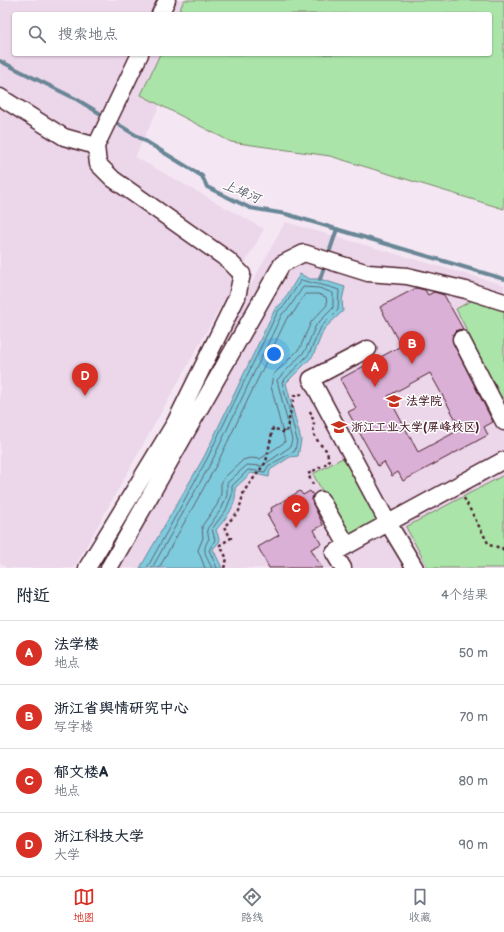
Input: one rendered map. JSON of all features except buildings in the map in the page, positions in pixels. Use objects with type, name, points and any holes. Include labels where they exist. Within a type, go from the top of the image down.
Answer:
[{"type":"street","points":[[161,12],[167,0]]},
{"type":"street","points":[[87,568],[175,423],[237,297],[242,274],[228,260],[113,179],[98,164],[99,139],[139,56]]},
{"type":"street","points":[[0,97],[64,137],[99,139]]},
{"type":"street","points":[[109,568],[282,264],[304,253],[368,273],[407,276],[466,290],[504,302]]},
{"type":"street","points":[[461,339],[504,422]]},
{"type":"street","points":[[368,349],[312,378],[388,524],[415,568]]},
{"type":"street","points":[[342,568],[334,552],[504,460]]},
{"type":"street","points":[[321,500],[347,545]]},
{"type":"path","points":[[224,568],[227,559],[220,545],[231,538],[224,527],[239,511],[244,491],[266,462],[273,428],[286,433],[294,396],[309,392],[315,385]]},
{"type":"path","points":[[309,408],[314,422],[313,433],[327,451],[329,462],[308,474],[321,500]]},
{"type":"path","points":[[458,485],[489,545],[502,548],[504,551]]},
{"type":"shaded area","points":[[0,0],[209,0],[204,12],[12,12],[12,56],[183,56],[135,157],[264,229],[74,568],[7,568],[0,563]]},
{"type":"shaded area","name":"浙江工业大学(屏峰校区)","points":[[285,222],[504,285],[504,568],[98,568]]},
{"type":"green space","points":[[184,0],[504,0],[504,209],[330,156],[231,142],[141,95],[159,56],[492,56],[492,12],[179,12]]},
{"type":"green space","points":[[474,299],[503,310],[504,312],[504,403],[456,309]]},
{"type":"green space","points":[[348,455],[383,521],[349,540],[313,474]]},
{"type":"green space","points":[[504,475],[504,568],[428,568],[406,527]]},
{"type":"water","points":[[300,274],[310,279],[320,279],[345,287],[342,300],[343,311],[324,329],[313,356],[286,383],[301,440],[298,456],[290,457],[270,470],[269,477],[251,473],[235,488],[235,500],[233,506],[216,530],[220,541],[213,549],[222,568],[140,568],[204,457],[275,309],[282,303]]},
{"type":"waterway","name":"上埠河","points":[[0,61],[76,99],[106,117]]},
{"type":"waterway","name":"上埠河","points":[[111,120],[202,176],[207,187],[250,208],[286,214],[504,279]]},
{"type":"waterway","points":[[328,256],[337,229]]},
{"type":"waterway","points":[[320,279],[326,262]]},
{"type":"place","name":"浙江省舆情研究中心","points":[[412,364]]},
{"type":"place","name":"法学楼","points":[[375,387]]},
{"type":"place","name":"浙江科技大学","points":[[85,396]]},
{"type":"place","name":"法学院","points":[[394,401]]},
{"type":"place","name":"浙江工业大学(屏峰校区)","points":[[339,427]]},
{"type":"place","name":"郁文楼A","points":[[296,528]]}]
